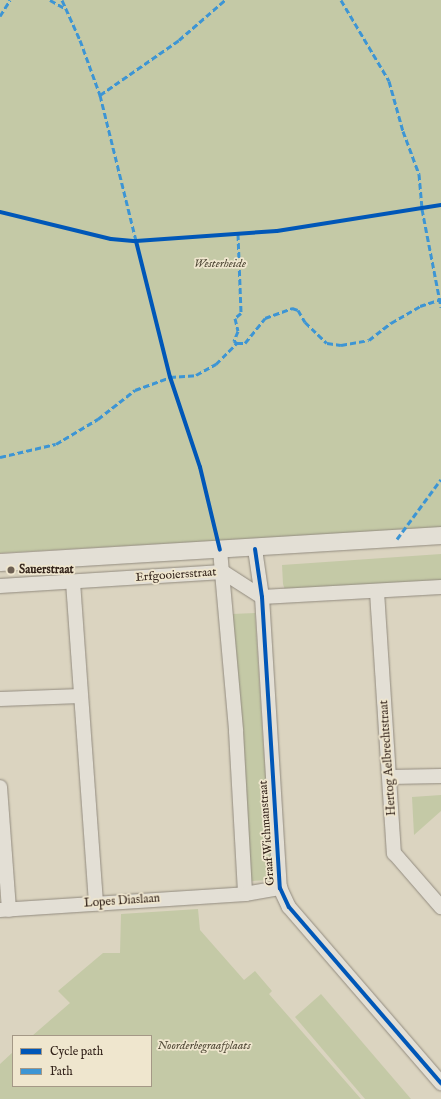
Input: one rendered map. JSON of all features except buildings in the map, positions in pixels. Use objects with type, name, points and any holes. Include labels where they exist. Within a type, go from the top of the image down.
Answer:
[{"type":"street","name":"Erfgooiersstraat","points":[[0,562],[255,548],[441,535]]},
{"type":"street","name":"Graaf Wichmanstraat","points":[[255,548],[262,597],[280,888],[288,907],[441,1083]]},
{"type":"street","name":"Graaf Wichmanstraat","points":[[220,550],[236,731],[245,894],[280,888]]},
{"type":"street","name":"Erfgooiersstraat","points":[[0,586],[223,572],[262,597]]},
{"type":"street","points":[[73,582],[96,903]]},
{"type":"street","points":[[262,597],[377,592],[441,587]]},
{"type":"street","name":"Hertog Aelbrechtstraat","points":[[377,592],[394,853],[441,907]]},
{"type":"street","points":[[0,699],[80,696]]},
{"type":"street","points":[[390,778],[441,776]]},
{"type":"street","points":[[0,787],[4,910]]},
{"type":"street","name":"Lopes Diaslaan","points":[[4,910],[245,894]]},
{"type":"green space","name":"Westerheide","points":[[0,0],[441,0],[441,528],[0,553]]},
{"type":"green space","points":[[441,554],[441,581],[285,590],[283,584],[282,565]]},
{"type":"green space","points":[[255,613],[274,880],[250,881],[232,614]]},
{"type":"green space","points":[[441,795],[441,811],[414,835],[412,797]]},
{"type":"green space","name":"Noorderbegraafplaats","points":[[198,909],[200,930],[244,980],[255,971],[272,991],[269,994],[361,1099],[0,1099],[0,1064],[12,1053],[12,1087],[152,1087],[152,1035],[33,1035],[70,1003],[58,991],[103,953],[120,953],[121,914]]},
{"type":"green space","points":[[321,994],[411,1099],[365,1099],[295,1017]]},
{"type":"marked path","points":[[0,16],[10,0]]},
{"type":"marked path","points":[[50,0],[66,9]]},
{"type":"marked path","points":[[62,0],[80,40],[100,95],[136,241]]},
{"type":"marked path","points":[[100,95],[179,40],[225,0]]},
{"type":"marked path","points":[[341,0],[389,81],[403,131],[419,174],[422,209],[441,307]]},
{"type":"marked path","points":[[238,234],[241,313],[235,318],[238,331],[234,341],[237,343],[245,343],[265,318],[292,308],[298,310],[305,322],[327,343],[341,345],[369,340],[391,323],[420,306],[441,299]]},
{"type":"marked path","points":[[0,457],[56,444],[98,419],[135,390],[170,377],[196,375],[216,364],[237,343]]},
{"type":"marked path","points":[[397,539],[441,479]]},
{"type":"cycle path","points":[[0,212],[111,239],[136,241],[277,231],[441,205]]},
{"type":"cycle path","points":[[136,241],[170,377],[200,467],[220,550]]},
{"type":"cycle path","points":[[255,549],[262,597],[280,888],[289,907],[441,1083]]},
{"type":"place","name":"Sauerstraat","points":[[11,570]]}]
